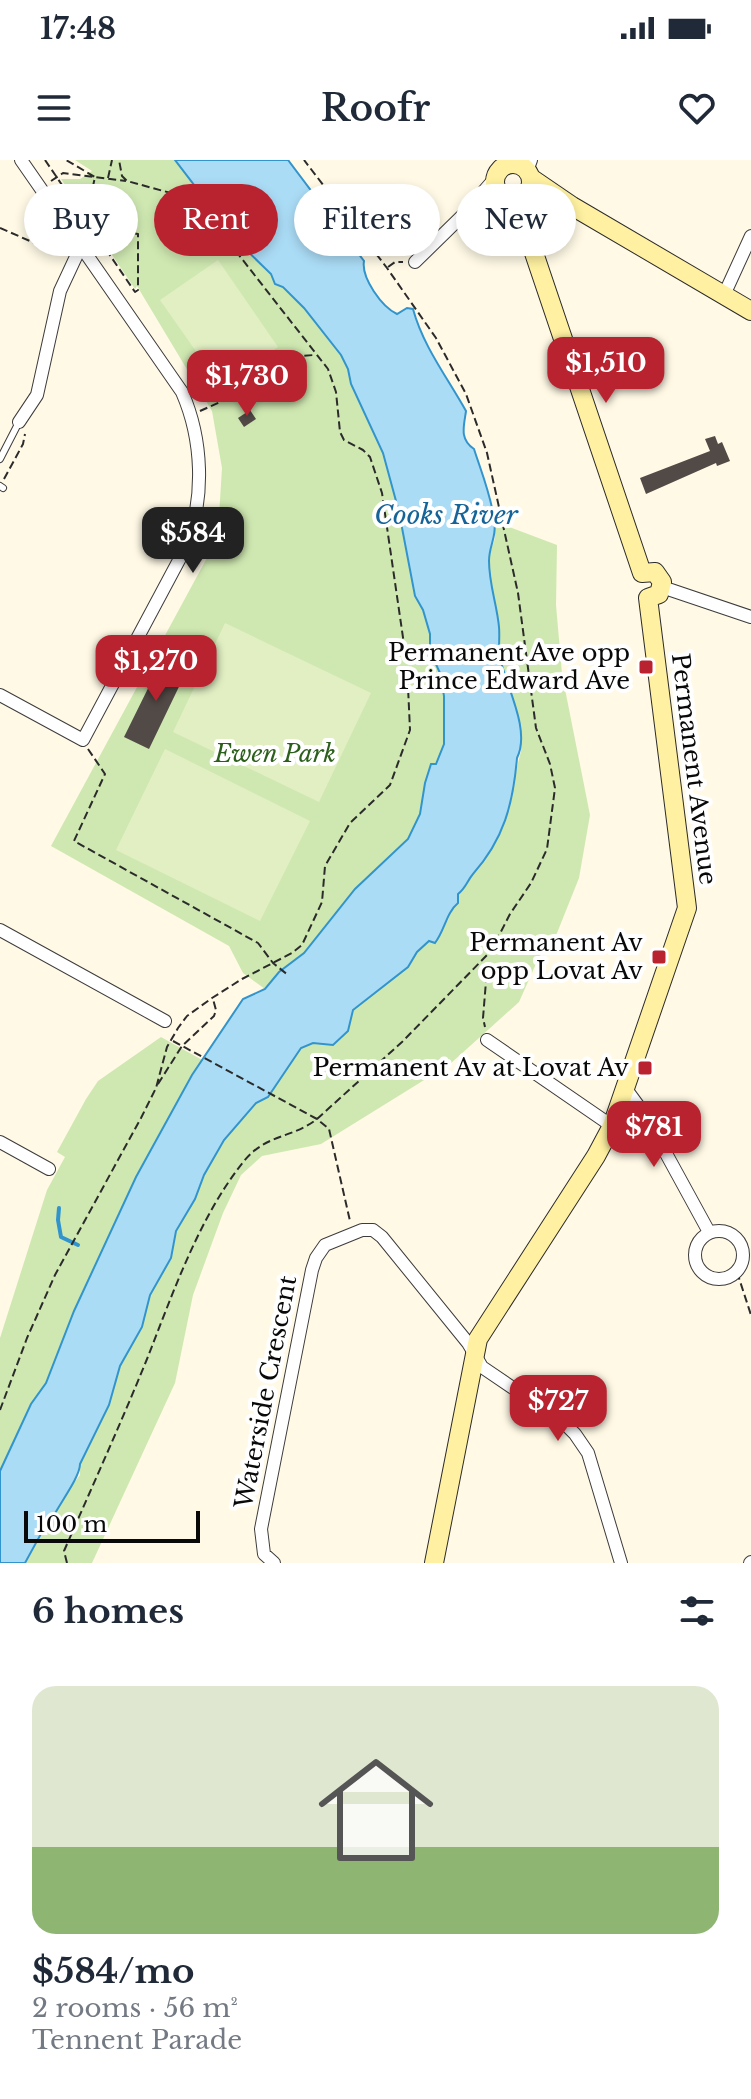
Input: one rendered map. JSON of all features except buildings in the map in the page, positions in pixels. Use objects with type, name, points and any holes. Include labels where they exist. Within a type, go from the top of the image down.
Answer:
[{"type":"main road","points":[[514,175],[751,311]]},
{"type":"main road","name":"Permanent Avenue","points":[[434,1563],[473,1352],[484,1326],[582,1178],[612,1126],[687,908],[655,592],[641,596],[635,586],[642,573],[533,250],[514,175]]},
{"type":"street","points":[[21,160],[38,184]]},
{"type":"street","points":[[415,262],[456,222]]},
{"type":"street","points":[[724,295],[751,236]]},
{"type":"street","points":[[19,422],[37,395],[60,291],[76,256]]},
{"type":"street","points":[[0,695],[83,740],[182,557],[196,512],[200,468],[182,392],[88,256]]},
{"type":"street","points":[[655,592],[751,617]]},
{"type":"street","points":[[0,930],[165,1021]]},
{"type":"street","points":[[487,1040],[612,1126]]},
{"type":"street","points":[[626,1089],[645,1115],[709,1232]]},
{"type":"street","points":[[0,1142],[49,1169]]},
{"type":"street","points":[[354,1233],[373,1230],[382,1237],[482,1367],[563,1422],[582,1443],[588,1453],[621,1563]]},
{"type":"street","points":[[726,1231],[739,1241],[744,1257],[737,1272],[722,1280],[705,1275],[695,1261],[697,1244],[709,1232],[726,1231]]},
{"type":"street","name":"Waterside Crescent","points":[[274,1563],[264,1554],[261,1529],[312,1270],[325,1245],[354,1233]]},
{"type":"lane","points":[[0,459],[19,422]]},
{"type":"path","points":[[45,160],[135,292],[138,290],[138,234],[107,227],[104,206],[90,200],[95,177]]},
{"type":"path","points":[[66,160],[95,177]]},
{"type":"path","points":[[108,179],[112,160]]},
{"type":"path","points":[[119,160],[122,176],[127,181]]},
{"type":"path","points":[[67,1563],[64,1551],[131,1399],[198,1234],[244,1161],[264,1143],[306,1127],[402,1042],[483,963],[531,883],[547,849],[555,788],[550,764],[536,728],[518,593],[487,453],[466,394],[451,364],[387,268],[304,160]]},
{"type":"path","points":[[45,184],[63,173],[127,181],[189,198],[199,204],[315,355],[323,361],[333,380],[340,432],[344,440],[370,457],[382,493],[407,665],[410,730],[390,785],[350,823],[325,866],[322,902],[302,945],[187,1016],[171,1039],[156,1088]]},
{"type":"path","points":[[0,228],[24,238]]},
{"type":"path","points":[[387,268],[395,262],[415,262]]},
{"type":"path","points":[[190,416],[220,402],[287,357],[315,355]]},
{"type":"path","points":[[2,487],[23,444],[25,432],[19,422]]},
{"type":"path","points":[[83,740],[105,774],[74,841],[258,943],[273,963],[288,975]]},
{"type":"path","points":[[483,963],[487,969],[483,1018],[487,1040]]},
{"type":"path","points":[[0,1410],[55,1275],[156,1088],[182,1046],[214,1016],[216,1010],[212,998]]},
{"type":"path","points":[[171,1039],[315,1118],[329,1129],[354,1233]]},
{"type":"path","points":[[737,1272],[751,1315]]},
{"type":"green space","name":"Ewen Park","points":[[75,160],[175,160],[193,184],[154,184],[154,256],[252,256],[271,274],[275,284],[283,287],[304,308],[341,355],[383,453],[399,512],[415,596],[423,610],[430,635],[430,651],[440,673],[444,696],[444,745],[436,765],[431,765],[420,814],[408,839],[355,889],[304,953],[279,972],[265,989],[243,973],[229,946],[51,846],[208,556],[219,516],[222,468],[212,411],[137,286],[135,289],[113,256],[138,256],[138,184],[64,184],[61,179],[80,179],[92,171]]},
{"type":"green space","points":[[218,260],[278,347],[221,387],[160,300]]},
{"type":"green space","points":[[494,519],[557,545],[556,605],[562,674],[590,815],[579,878],[557,933],[539,957],[519,1002],[450,1064],[321,1144],[262,1156],[241,1175],[223,1213],[193,1295],[175,1383],[92,1563],[26,1563],[64,1495],[80,1475],[80,1464],[109,1405],[120,1366],[142,1327],[150,1295],[171,1258],[176,1231],[224,1140],[256,1103],[268,1097],[301,1048],[313,1043],[327,1044],[350,1019],[353,1010],[408,967],[417,952],[448,920],[458,894],[485,861],[503,824],[521,751],[517,714],[499,655],[500,631],[489,570],[489,556],[495,538]]},
{"type":"green space","points":[[225,623],[371,693],[319,802],[173,732]]},
{"type":"green space","points":[[165,749],[310,821],[260,921],[116,850]]},
{"type":"green space","points":[[161,1037],[204,1061],[192,1075],[136,1177],[74,1311],[46,1383],[31,1404],[0,1471],[0,1338],[47,1190],[65,1157],[57,1152],[98,1081]]},
{"type":"water","name":"Cooks River","points":[[175,160],[288,160],[306,184],[294,184],[294,256],[360,256],[369,283],[379,299],[397,314],[407,308],[413,309],[429,349],[466,411],[464,437],[474,449],[491,501],[495,526],[489,570],[499,627],[499,654],[516,708],[521,747],[513,791],[499,834],[484,861],[458,894],[458,903],[435,943],[429,941],[417,952],[408,967],[353,1010],[348,1031],[333,1045],[313,1043],[301,1048],[268,1097],[256,1103],[224,1140],[176,1231],[171,1258],[150,1295],[142,1327],[120,1366],[109,1405],[76,1478],[25,1563],[0,1563],[0,1471],[31,1404],[46,1383],[74,1311],[136,1177],[192,1075],[243,999],[265,989],[279,972],[304,953],[355,889],[408,839],[420,814],[431,764],[436,764],[444,744],[444,696],[440,673],[430,651],[430,634],[423,610],[415,596],[399,512],[383,453],[341,355],[304,308],[283,287],[275,284],[271,274],[252,256],[278,256],[278,184],[193,184]]},
{"type":"waterway","points":[[59,1208],[61,1237],[78,1245]]},
{"type":"place","name":"Permanent Ave opp Prince Edward Ave","points":[[646,667]]},
{"type":"place","name":"Permanent Av opp Lovat Av","points":[[659,957]]},
{"type":"place","name":"Permanent Av at Lovat Av","points":[[645,1068]]}]
